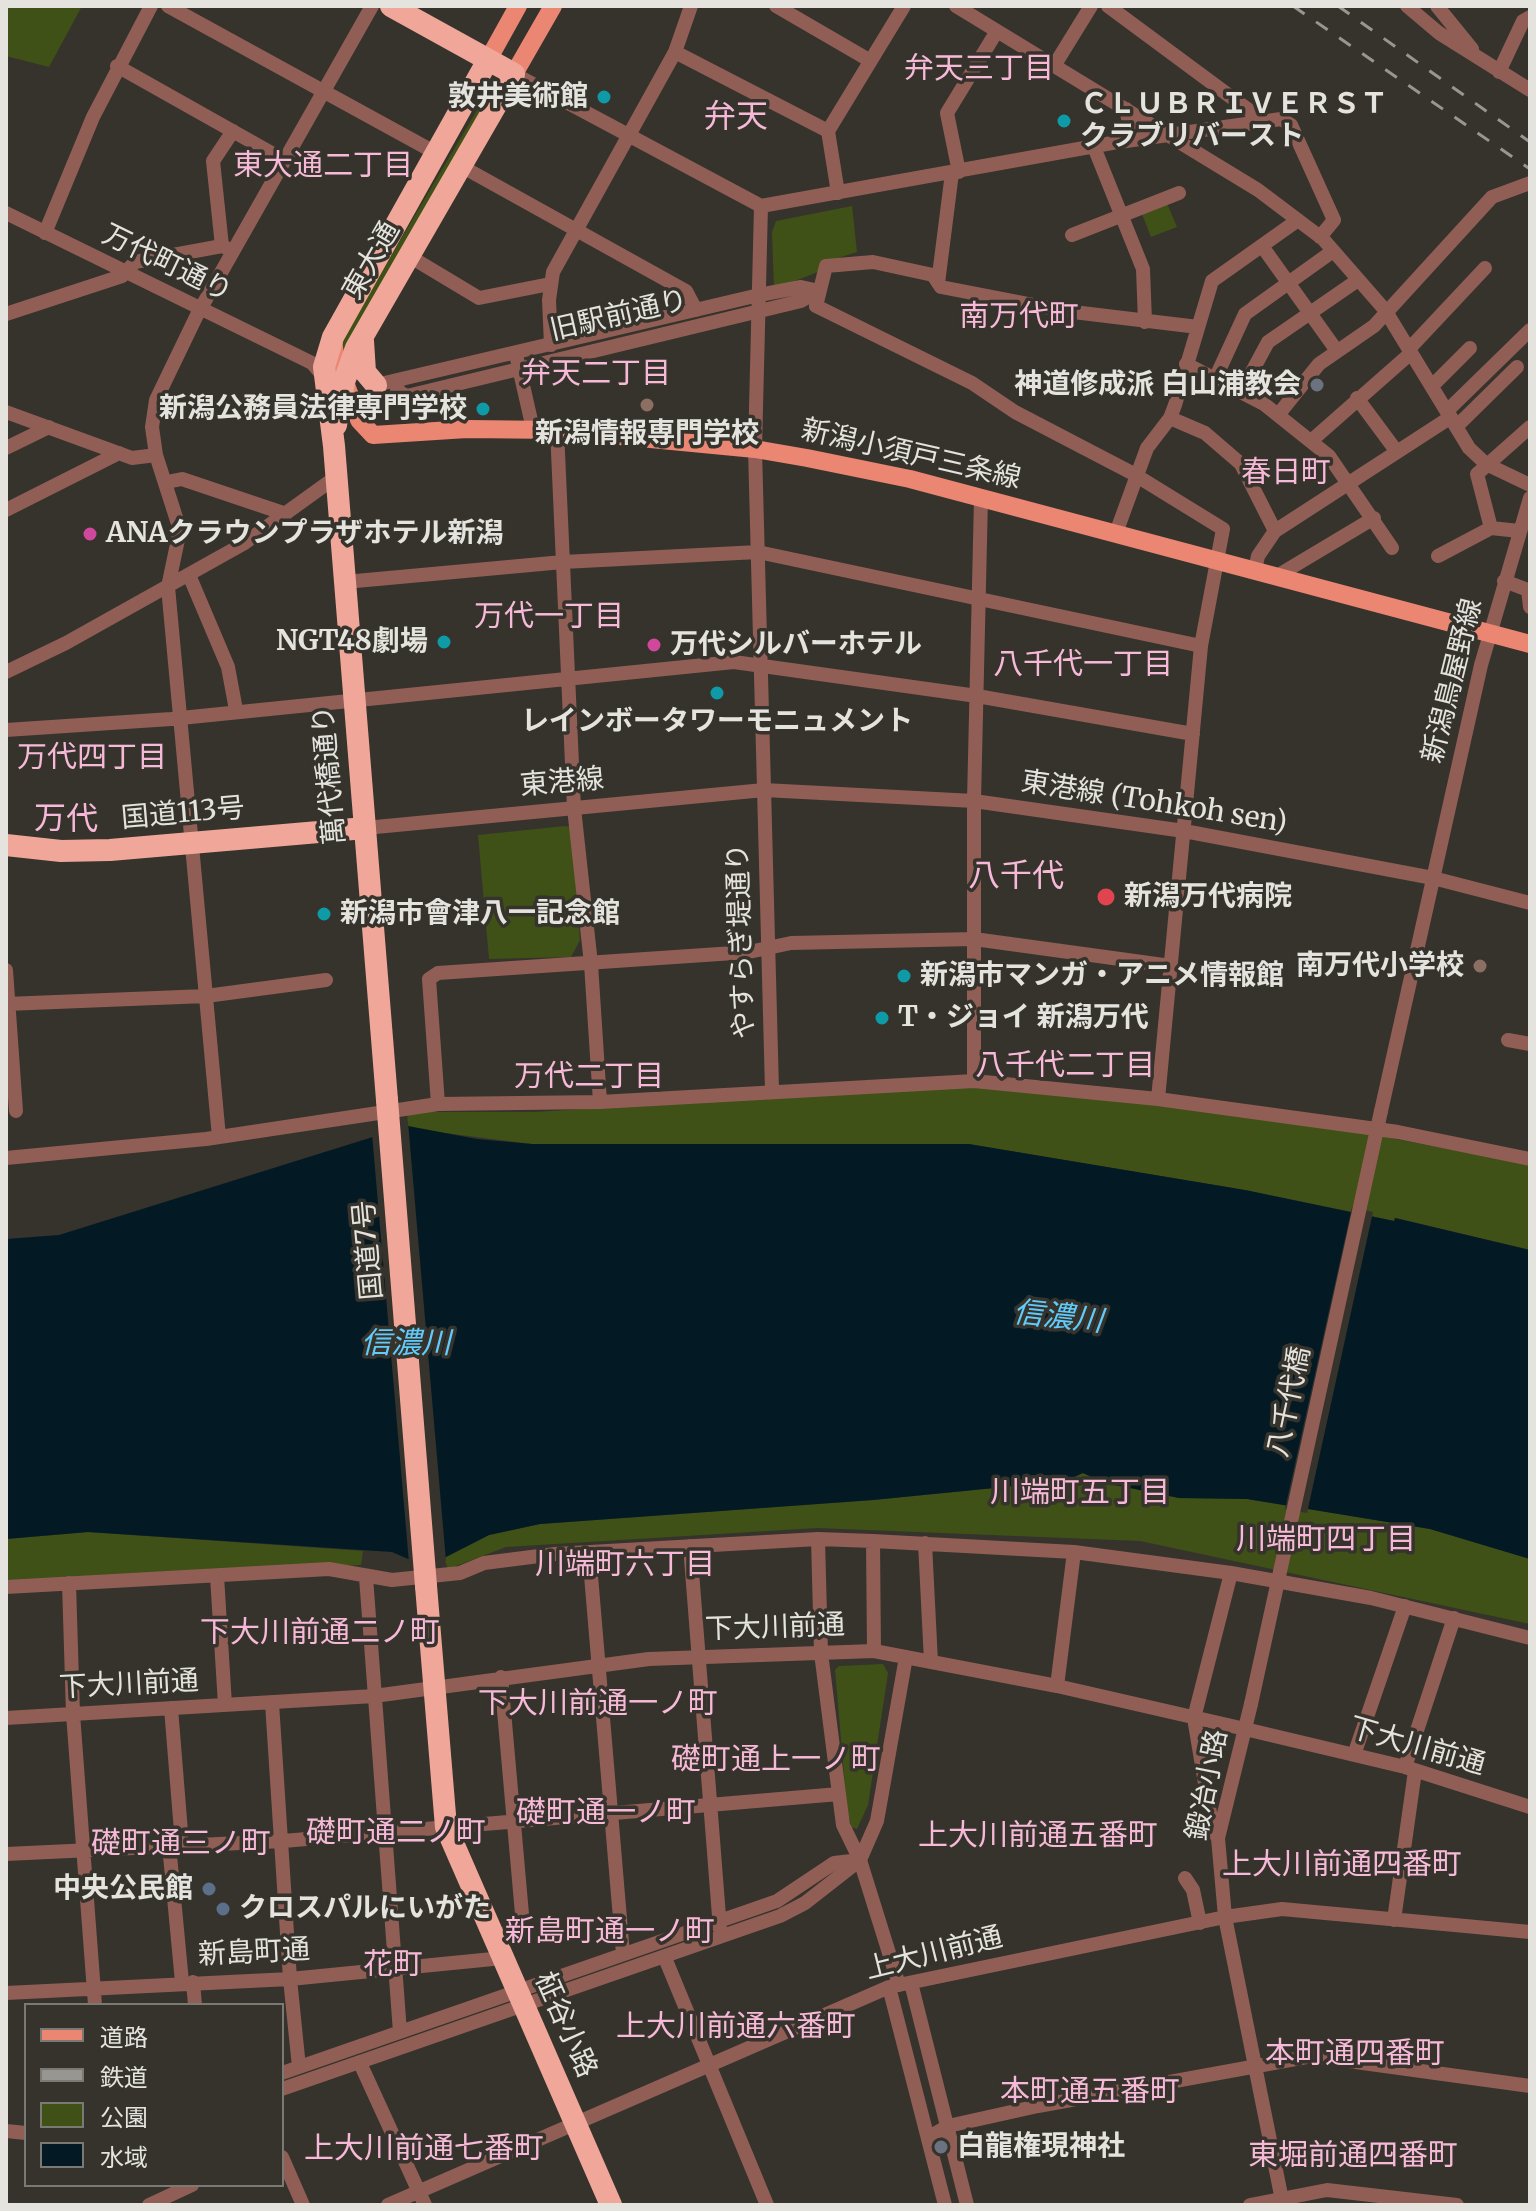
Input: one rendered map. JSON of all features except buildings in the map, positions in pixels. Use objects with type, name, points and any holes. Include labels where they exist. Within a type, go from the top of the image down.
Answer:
[{"type":"highway","points":[[391,6],[514,74]]},
{"type":"highway","name":"東大通","points":[[331,384],[333,337],[488,60]]},
{"type":"highway","name":"東大通","points":[[331,384],[363,336],[514,74]]},
{"type":"highway","points":[[363,336],[364,366],[387,382]]},
{"type":"highway","name":"萬代橋通り","points":[[331,384],[347,416],[334,446]]},
{"type":"highway","name":"萬代橋通り","points":[[331,384],[387,1100]]},
{"type":"highway","name":"国道113号","points":[[6,845],[61,851],[192,844],[365,828]]},
{"type":"highway","name":"国道7号","points":[[387,1100],[426,1586]]},
{"type":"highway","name":"柾谷小路","points":[[426,1586],[446,1827],[611,2205]]},
{"type":"main road","name":"東大通","points":[[488,60],[518,6]]},
{"type":"main road","name":"東大通","points":[[514,74],[553,6]]},
{"type":"main road","points":[[347,416],[361,400],[387,382]]},
{"type":"main road","name":"新潟小須戸三条線","points":[[347,416],[378,437],[453,430],[533,429],[755,449],[910,479],[1530,644]]},
{"type":"street","points":[[45,233],[117,66],[151,6]]},
{"type":"street","points":[[168,6],[436,153]]},
{"type":"street","points":[[219,1137],[168,587],[180,530],[156,455],[152,427],[156,400],[228,249],[284,160],[372,6]]},
{"type":"street","points":[[691,6],[675,52],[627,135],[550,284],[559,348],[696,310],[759,302]]},
{"type":"street","points":[[776,6],[869,60]]},
{"type":"street","points":[[838,193],[828,131],[904,6]]},
{"type":"street","points":[[956,6],[1258,190],[1320,237],[1385,310],[1469,448],[1486,464],[1530,485]]},
{"type":"street","points":[[1054,66],[1091,6]]},
{"type":"street","points":[[1108,6],[1262,120]]},
{"type":"street","points":[[1407,6],[1482,62],[1530,90]]},
{"type":"street","points":[[1437,6],[1482,62]]},
{"type":"street","points":[[1499,72],[1523,21],[1530,17]]},
{"type":"street","points":[[938,283],[955,172],[947,113],[997,31]]},
{"type":"street","points":[[675,52],[828,131]]},
{"type":"street","points":[[117,66],[284,160]]},
{"type":"street","points":[[514,74],[761,206],[1112,143],[1281,119],[1291,125],[1334,220],[1320,237]]},
{"type":"street","points":[[1112,143],[1130,127],[1126,109]]},
{"type":"street","points":[[228,249],[213,161],[233,131]]},
{"type":"street","points":[[1094,147],[1143,269],[1145,322]]},
{"type":"street","points":[[461,166],[686,291],[696,310]]},
{"type":"street","points":[[1278,415],[1319,364],[1374,326],[1385,310],[1492,197],[1530,183]]},
{"type":"street","points":[[1072,235],[1179,193]]},
{"type":"street","name":"やすらぎ堤通り","points":[[761,206],[755,449],[772,1090]]},
{"type":"street","name":"万代町通り","points":[[6,213],[306,360]]},
{"type":"street","points":[[1116,533],[1147,448],[1170,418],[1212,281],[1298,220]]},
{"type":"street","points":[[1262,246],[1337,351]]},
{"type":"street","points":[[6,314],[125,273],[135,262],[228,249]]},
{"type":"street","points":[[1215,379],[1245,314],[1333,251]]},
{"type":"street","points":[[409,256],[479,298],[550,284]]},
{"type":"street","points":[[1158,1099],[1201,646],[1223,529],[1136,476],[1015,412],[972,383],[816,306],[826,266],[873,262],[933,275],[941,287],[1065,311],[1198,327]]},
{"type":"street","points":[[1311,441],[1410,351],[1485,268]]},
{"type":"street","points":[[1241,392],[1268,342],[1358,280]]},
{"type":"street","name":"旧駅前通り","points":[[387,382],[407,396],[559,348],[759,302],[801,301],[819,291]]},
{"type":"street","points":[[1452,418],[1530,330]]},
{"type":"street","points":[[331,384],[306,360],[322,351],[333,337]]},
{"type":"street","points":[[1432,386],[1470,348]]},
{"type":"street","points":[[517,360],[533,429]]},
{"type":"street","points":[[1186,364],[1278,415],[1337,464],[1392,548]]},
{"type":"street","points":[[1255,570],[1258,556],[1275,531],[1452,418],[1517,367]]},
{"type":"street","points":[[1357,398],[1397,452]]},
{"type":"street","points":[[6,412],[132,458],[156,455]]},
{"type":"street","points":[[1170,418],[1205,433],[1241,464],[1275,531]]},
{"type":"street","points":[[6,448],[49,427]]},
{"type":"street","points":[[1491,528],[1477,474],[1530,427]]},
{"type":"street","points":[[557,430],[574,808],[591,964],[600,1102]]},
{"type":"street","points":[[6,510],[119,453]]},
{"type":"street","points":[[6,672],[189,575],[286,514],[336,477]]},
{"type":"street","points":[[167,482],[182,479],[286,514]]},
{"type":"street","points":[[974,1081],[974,801],[981,498]]},
{"type":"street","name":"新潟鳥屋野線","points":[[1381,1111],[1489,632],[1529,506]]},
{"type":"street","points":[[1277,576],[1374,518]]},
{"type":"street","points":[[1438,556],[1491,528],[1519,531]]},
{"type":"street","points":[[345,582],[563,562],[758,552],[1201,646]]},
{"type":"street","points":[[189,575],[228,667],[236,710]]},
{"type":"street","points":[[1504,581],[1529,589],[1530,607]]},
{"type":"street","points":[[6,730],[570,681],[734,662],[977,696],[1193,734]]},
{"type":"street","name":"東港線 (Tohkoh sen)","points":[[764,790],[974,801],[1184,831],[1433,878],[1530,903]]},
{"type":"street","name":"東港線","points":[[365,828],[764,790]]},
{"type":"street","points":[[438,1104],[429,979],[438,973],[591,964],[768,948],[791,943],[974,939],[1171,966]]},
{"type":"street","points":[[6,970],[16,1111]]},
{"type":"street","points":[[7,1004],[206,996],[326,980]]},
{"type":"street","points":[[1508,1040],[1530,1044]]},
{"type":"street","points":[[6,1158],[57,1156],[219,1137],[438,1104],[600,1102],[974,1081],[1158,1099],[1398,1132],[1530,1159]]},
{"type":"street","name":"八千代橋","points":[[1251,1704],[1381,1111]]},
{"type":"street","points":[[6,1167],[57,1156]]},
{"type":"street","points":[[818,1539],[821,1653],[843,1825],[860,1860],[948,2126],[967,2205]]},
{"type":"street","points":[[6,1587],[329,1569],[366,1577],[406,1579],[460,1573],[484,1563],[589,1552],[818,1539],[1074,1552],[1231,1573],[1405,1606],[1530,1638]]},
{"type":"street","points":[[873,1541],[874,1651]]},
{"type":"street","points":[[925,1543],[931,1662]]},
{"type":"street","points":[[690,1546],[722,1937]]},
{"type":"street","points":[[589,1552],[623,1954]]},
{"type":"street","points":[[1057,1686],[1074,1552]]},
{"type":"street","points":[[1218,1838],[1211,1819],[1194,1718],[1231,1573]]},
{"type":"street","points":[[217,1576],[225,1705]]},
{"type":"street","points":[[366,1577],[400,2032]]},
{"type":"street","points":[[69,1583],[73,1714],[95,2003]]},
{"type":"street","points":[[1354,1755],[1405,1606]]},
{"type":"street","points":[[1394,1920],[1410,1769],[1454,1618]]},
{"type":"street","name":"下大川前通","points":[[6,1718],[374,1696],[435,1690],[501,1677],[598,1664],[874,1651],[1057,1686],[1245,1729],[1410,1769],[1530,1807]]},
{"type":"street","points":[[284,2072],[400,2032],[665,1958],[780,1916],[805,1903],[860,1860],[877,1821],[906,1657]]},
{"type":"street","points":[[500,1950],[522,1914],[501,1677]]},
{"type":"street","points":[[272,1703],[290,1979],[299,2067]]},
{"type":"street","name":"鍛冶小路","points":[[1251,1704],[1218,1838],[1225,1917],[1282,2202]]},
{"type":"street","points":[[171,1708],[175,1845],[188,1982],[194,2003]]},
{"type":"street","points":[[6,1854],[283,1841],[839,1794]]},
{"type":"street","points":[[284,2088],[360,2063],[623,1954],[777,1901],[834,1863],[860,1860]]},
{"type":"street","points":[[1185,1878],[1193,1890],[1200,1923]]},
{"type":"street","name":"上大川前通","points":[[388,2205],[422,2198],[575,2123],[900,1985],[1225,1917],[1282,1909],[1530,1932]]},
{"type":"street","name":"新島町通","points":[[6,1993],[290,1979],[395,1969],[500,1950]]},
{"type":"street","points":[[665,1958],[767,2205]]},
{"type":"street","points":[[900,1985],[945,2205]]},
{"type":"street","points":[[929,2137],[948,2126],[1312,2056],[1530,2086]]},
{"type":"street","points":[[360,2063],[422,2198]]},
{"type":"street","points":[[284,2162],[303,2205]]},
{"type":"street","points":[[149,2205],[188,2187]]},
{"type":"street","points":[[1250,2205],[1282,2202],[1327,2190],[1457,2205]]},
{"type":"green space","points":[[6,6],[82,6],[49,67],[6,56]]},
{"type":"green space","points":[[490,88],[493,89],[347,353],[341,350],[341,341]]},
{"type":"green space","points":[[1167,203],[1177,227],[1151,237],[1142,214]]},
{"type":"green space","points":[[852,206],[857,252],[822,263],[818,272],[774,289],[772,232],[776,221]]},
{"type":"green space","points":[[571,827],[580,940],[571,957],[489,959],[478,835]]},
{"type":"green space","points":[[961,1086],[1025,1090],[1304,1122],[1530,1164],[1530,1250],[1396,1218],[1395,1221],[1245,1190],[968,1144],[532,1144],[413,1129],[408,1126],[407,1112],[535,1112]]},
{"type":"green space","points":[[1083,1473],[1105,1483],[1179,1498],[1247,1499],[1430,1529],[1530,1559],[1530,1624],[1140,1541],[817,1528],[506,1547],[448,1569],[444,1558],[489,1535],[540,1524],[873,1500],[1065,1481]]},
{"type":"green space","points":[[88,1532],[363,1551],[361,1565],[6,1581],[6,1539]]},
{"type":"green space","points":[[883,1664],[888,1673],[868,1805],[857,1829],[851,1827],[847,1809],[835,1670],[839,1666]]},
{"type":"water","name":"信濃川","points":[[408,1126],[477,1139],[532,1144],[969,1144],[1245,1190],[1394,1221],[1395,1218],[1530,1250],[1530,1559],[1430,1529],[1247,1499],[1179,1498],[1105,1483],[1083,1473],[1065,1481],[873,1500],[540,1524],[489,1535],[444,1558],[408,1559],[392,1552],[88,1532],[6,1539],[6,1239],[59,1235]]},
{"type":"pier","points":[[408,1122],[446,1561],[409,1563],[372,1134]]},
{"type":"pier","points":[[1352,1207],[1373,1212],[1307,1513],[1285,1509]]},
{"type":"railway","points":[[1293,6],[1530,169]]},
{"type":"railway","points":[[1338,6],[1530,142]]},
{"type":"place","name":"敦井美術館","points":[[604,97]]},
{"type":"place","name":"ＣＬＵＢＲＩＶＥＲＳＴ クラブリバースト","points":[[1064,121]]},
{"type":"place","name":"神道修成派 白山浦教会","points":[[1317,385]]},
{"type":"place","name":"新潟情報専門学校","points":[[647,405]]},
{"type":"place","name":"新潟公務員法律専門学校","points":[[483,409]]},
{"type":"place","name":"ANAクラウンプラザホテル新潟","points":[[90,534]]},
{"type":"place","name":"NGT48劇場","points":[[444,642]]},
{"type":"place","name":"万代シルバーホテル","points":[[654,645]]},
{"type":"place","name":"レインボータワーモニュメント","points":[[717,693]]},
{"type":"place","name":"新潟万代病院","points":[[1106,897]]},
{"type":"place","name":"新潟市會津八一記念館","points":[[324,914]]},
{"type":"place","name":"南万代小学校","points":[[1480,966]]},
{"type":"place","name":"新潟市マンガ・アニメ情報館","points":[[904,976]]},
{"type":"place","name":"T・ジョイ 新潟万代","points":[[882,1018]]},
{"type":"place","name":"中央公民館","points":[[209,1889]]},
{"type":"place","name":"クロスパルにいがた","points":[[223,1909]]},
{"type":"place","name":"白龍権現神社","points":[[941,2147]]},
{"type":"district","name":"弁天三丁目","points":[[979,70]]},
{"type":"district","name":"弁天","points":[[736,118]]},
{"type":"district","name":"東大通二丁目","points":[[323,167]]},
{"type":"district","name":"南万代町","points":[[1019,318]]},
{"type":"district","name":"弁天二丁目","points":[[596,375]]},
{"type":"district","name":"春日町","points":[[1286,474]]},
{"type":"district","name":"万代一丁目","points":[[549,618]]},
{"type":"district","name":"八千代一丁目","points":[[1083,666]]},
{"type":"district","name":"万代四丁目","points":[[92,759]]},
{"type":"district","name":"万代","points":[[66,820]]},
{"type":"district","name":"八千代","points":[[1016,877]]},
{"type":"district","name":"八千代二丁目","points":[[1065,1067]]},
{"type":"district","name":"万代二丁目","points":[[589,1078]]},
{"type":"district","name":"川端町五丁目","points":[[1080,1494]]},
{"type":"district","name":"川端町四丁目","points":[[1326,1541]]},
{"type":"district","name":"川端町六丁目","points":[[625,1566]]},
{"type":"district","name":"下大川前通二ノ町","points":[[320,1634]]},
{"type":"district","name":"下大川前通一ノ町","points":[[598,1705]]},
{"type":"district","name":"礎町通上一ノ町","points":[[776,1761]]},
{"type":"district","name":"礎町通一ノ町","points":[[606,1814]]},
{"type":"district","name":"礎町通二ノ町","points":[[396,1834]]},
{"type":"district","name":"上大川前通五番町","points":[[1038,1837]]},
{"type":"district","name":"礎町通三ノ町","points":[[181,1845]]},
{"type":"district","name":"上大川前通四番町","points":[[1342,1866]]},
{"type":"district","name":"新島町通一ノ町","points":[[610,1933]]},
{"type":"district","name":"花町","points":[[393,1966]]},
{"type":"district","name":"上大川前通六番町","points":[[736,2028]]},
{"type":"district","name":"本町通四番町","points":[[1355,2055]]},
{"type":"district","name":"本町通五番町","points":[[1090,2093]]},
{"type":"district","name":"上大川前通七番町","points":[[424,2150]]},
{"type":"district","name":"東堀前通四番町","points":[[1353,2157]]}]
